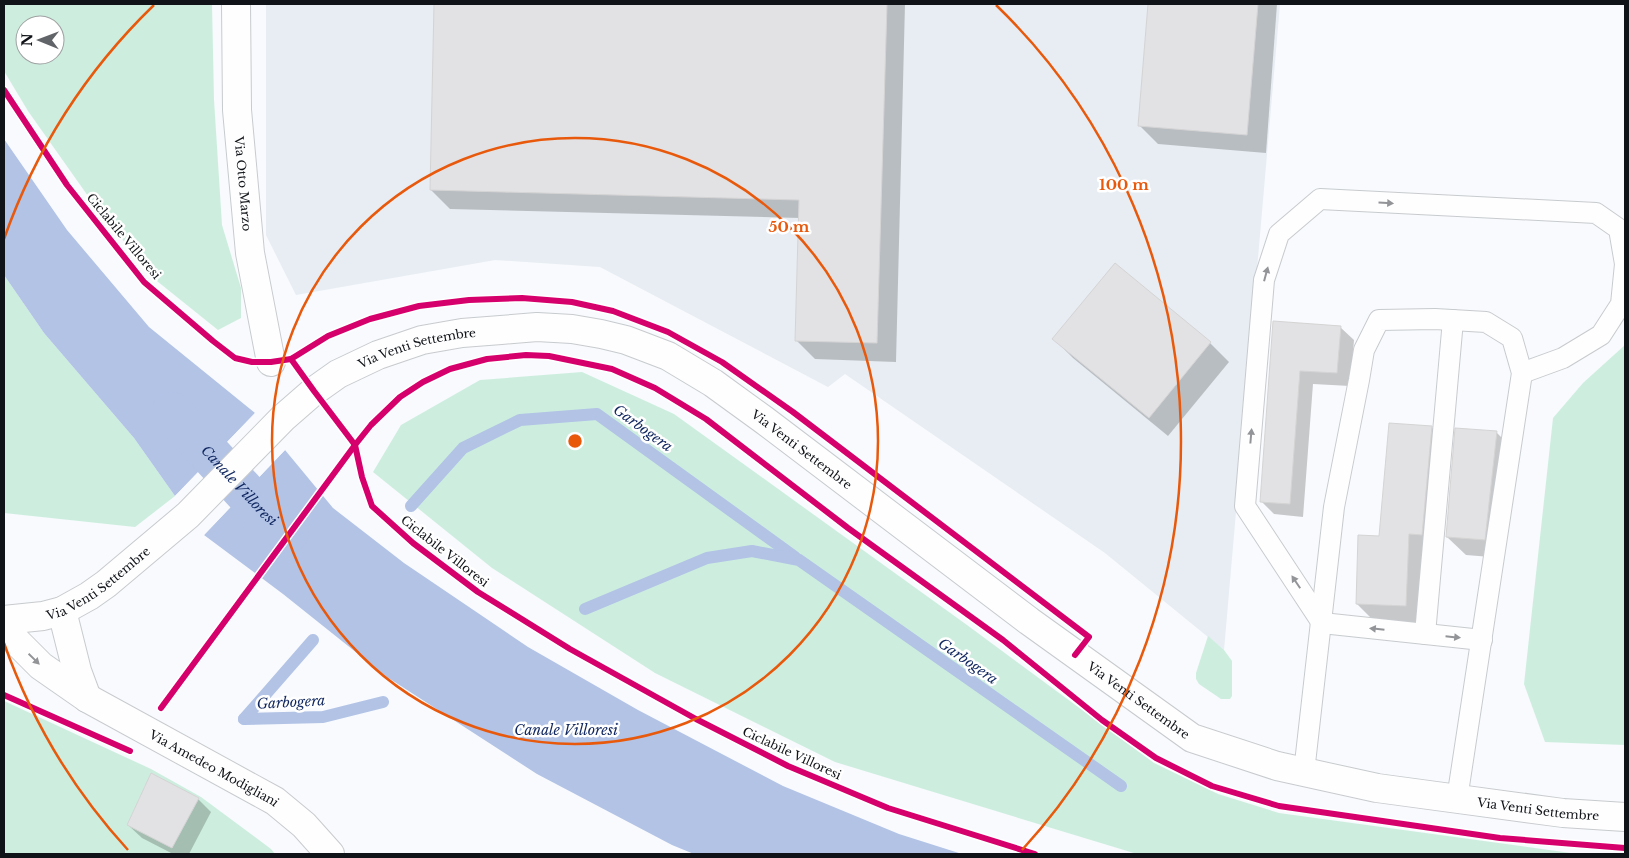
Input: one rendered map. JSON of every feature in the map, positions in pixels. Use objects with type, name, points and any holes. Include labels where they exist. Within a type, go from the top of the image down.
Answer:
[{"type":"street","name":"Via Otto Marzo","points":[[236,4],[237,110],[250,253],[271,362]]},
{"type":"street","name":"Via Venti Settembre","points":[[5,620],[43,616],[62,611],[106,584],[188,515],[270,431],[314,391],[338,374],[378,355],[422,340],[462,333],[537,327],[572,329],[626,340],[668,356],[720,388],[1029,621],[1192,738],[1277,766],[1377,788],[1563,813],[1625,817]]},
{"type":"street","points":[[62,611],[77,671],[87,698]]},
{"type":"street","name":"Via Amedeo Modigliani","points":[[5,620],[17,642],[41,666],[87,698],[276,801],[304,825],[330,854]]},
{"type":"lane","points":[[1322,623],[1245,506],[1264,280],[1278,234],[1320,199],[1596,214],[1619,229],[1625,264],[1621,304],[1601,335],[1562,358],[1522,373]]},
{"type":"lane","points":[[1304,772],[1334,507],[1360,380],[1364,350],[1379,320],[1435,319],[1486,322],[1512,338],[1522,373],[1457,799]]},
{"type":"lane","points":[[1425,634],[1453,320]]},
{"type":"lane","points":[[1322,623],[1482,640]]},
{"type":"shaded area","points":[[266,4],[1280,4],[1224,650],[1105,553],[845,374],[828,387],[600,267],[495,260],[296,295],[266,235]]},
{"type":"green space","points":[[4,4],[212,4],[214,100],[222,225],[241,288],[241,318],[218,330],[152,277],[88,196],[28,111],[4,71]]},
{"type":"green space","points":[[4,275],[44,333],[134,438],[175,496],[135,527],[4,513]]},
{"type":"green space","points":[[1625,345],[1625,745],[1545,742],[1524,684],[1553,418],[1583,383]]},
{"type":"green space","points":[[582,372],[674,414],[967,625],[1154,763],[1218,794],[1279,813],[1578,854],[1137,854],[835,762],[655,673],[492,568],[373,472],[401,425],[480,380]]},
{"type":"green space","points":[[1208,636],[1224,650],[1232,661],[1232,696],[1230,699],[1221,699],[1199,684],[1196,679],[1196,673]]},
{"type":"green space","points":[[4,701],[151,769],[201,797],[271,849],[275,854],[4,854]]},
{"type":"water","name":"Canale Villoresi","points":[[4,139],[67,230],[149,327],[255,413],[175,496],[134,438],[44,333],[4,275]]},
{"type":"water","name":"Canale Villoresi","points":[[285,450],[333,508],[404,563],[528,647],[638,710],[783,786],[899,834],[962,854],[694,854],[672,845],[537,774],[387,677],[283,594],[204,535]]},
{"type":"pier","points":[[255,413],[256,415],[176,498],[175,496]]},
{"type":"pier","points":[[283,448],[285,450],[204,535],[202,533]]},
{"type":"building","points":[[434,4],[887,4],[877,343],[795,341],[799,200],[430,190]]},
{"type":"building","points":[[1148,4],[1258,4],[1247,135],[1138,126]]},
{"type":"building","points":[[1115,263],[1211,342],[1149,418],[1052,339]]},
{"type":"building","points":[[1273,321],[1341,326],[1337,373],[1300,371],[1290,504],[1260,502]]},
{"type":"building","points":[[1389,423],[1432,426],[1422,535],[1409,534],[1406,606],[1356,604],[1358,535],[1379,536]]},
{"type":"building","points":[[1455,428],[1497,431],[1485,540],[1446,537]]},
{"type":"building","points":[[151,773],[199,798],[172,848],[127,825]]},
{"type":"waterway","name":"Canale Villoresi","points":[[172,413],[266,515],[288,532]]},
{"type":"waterway","name":"Garbogera","points":[[411,506],[463,448],[520,420],[597,414],[795,557]]},
{"type":"waterway","name":"Garbogera","points":[[585,609],[707,558],[752,551],[799,560],[1121,786]]},
{"type":"waterway","name":"Garbogera","points":[[244,719],[313,640]]},
{"type":"waterway","name":"Garbogera","points":[[244,719],[323,717],[383,702]]},
{"type":"cycle path","name":"Ciclabile Villoresi","points":[[4,90],[67,185],[144,282],[235,358],[252,362],[291,359],[328,336],[370,319],[419,306],[469,300],[522,298],[572,302],[613,311],[668,332],[722,362],[793,412],[1089,637],[1075,655]]},
{"type":"cycle path","points":[[161,708],[355,445],[371,425],[400,397],[423,382],[450,369],[487,359],[526,355],[549,356],[612,369],[655,388],[706,419],[848,528],[1003,640],[1102,720],[1156,758],[1212,786],[1279,806],[1500,838],[1625,848]]},
{"type":"cycle path","name":"Ciclabile Villoresi","points":[[291,359],[355,445],[362,477],[372,506],[413,543],[478,592],[570,649],[696,719],[788,766],[888,808],[1035,854]]},
{"type":"cycle path","points":[[4,695],[130,751]]}]
